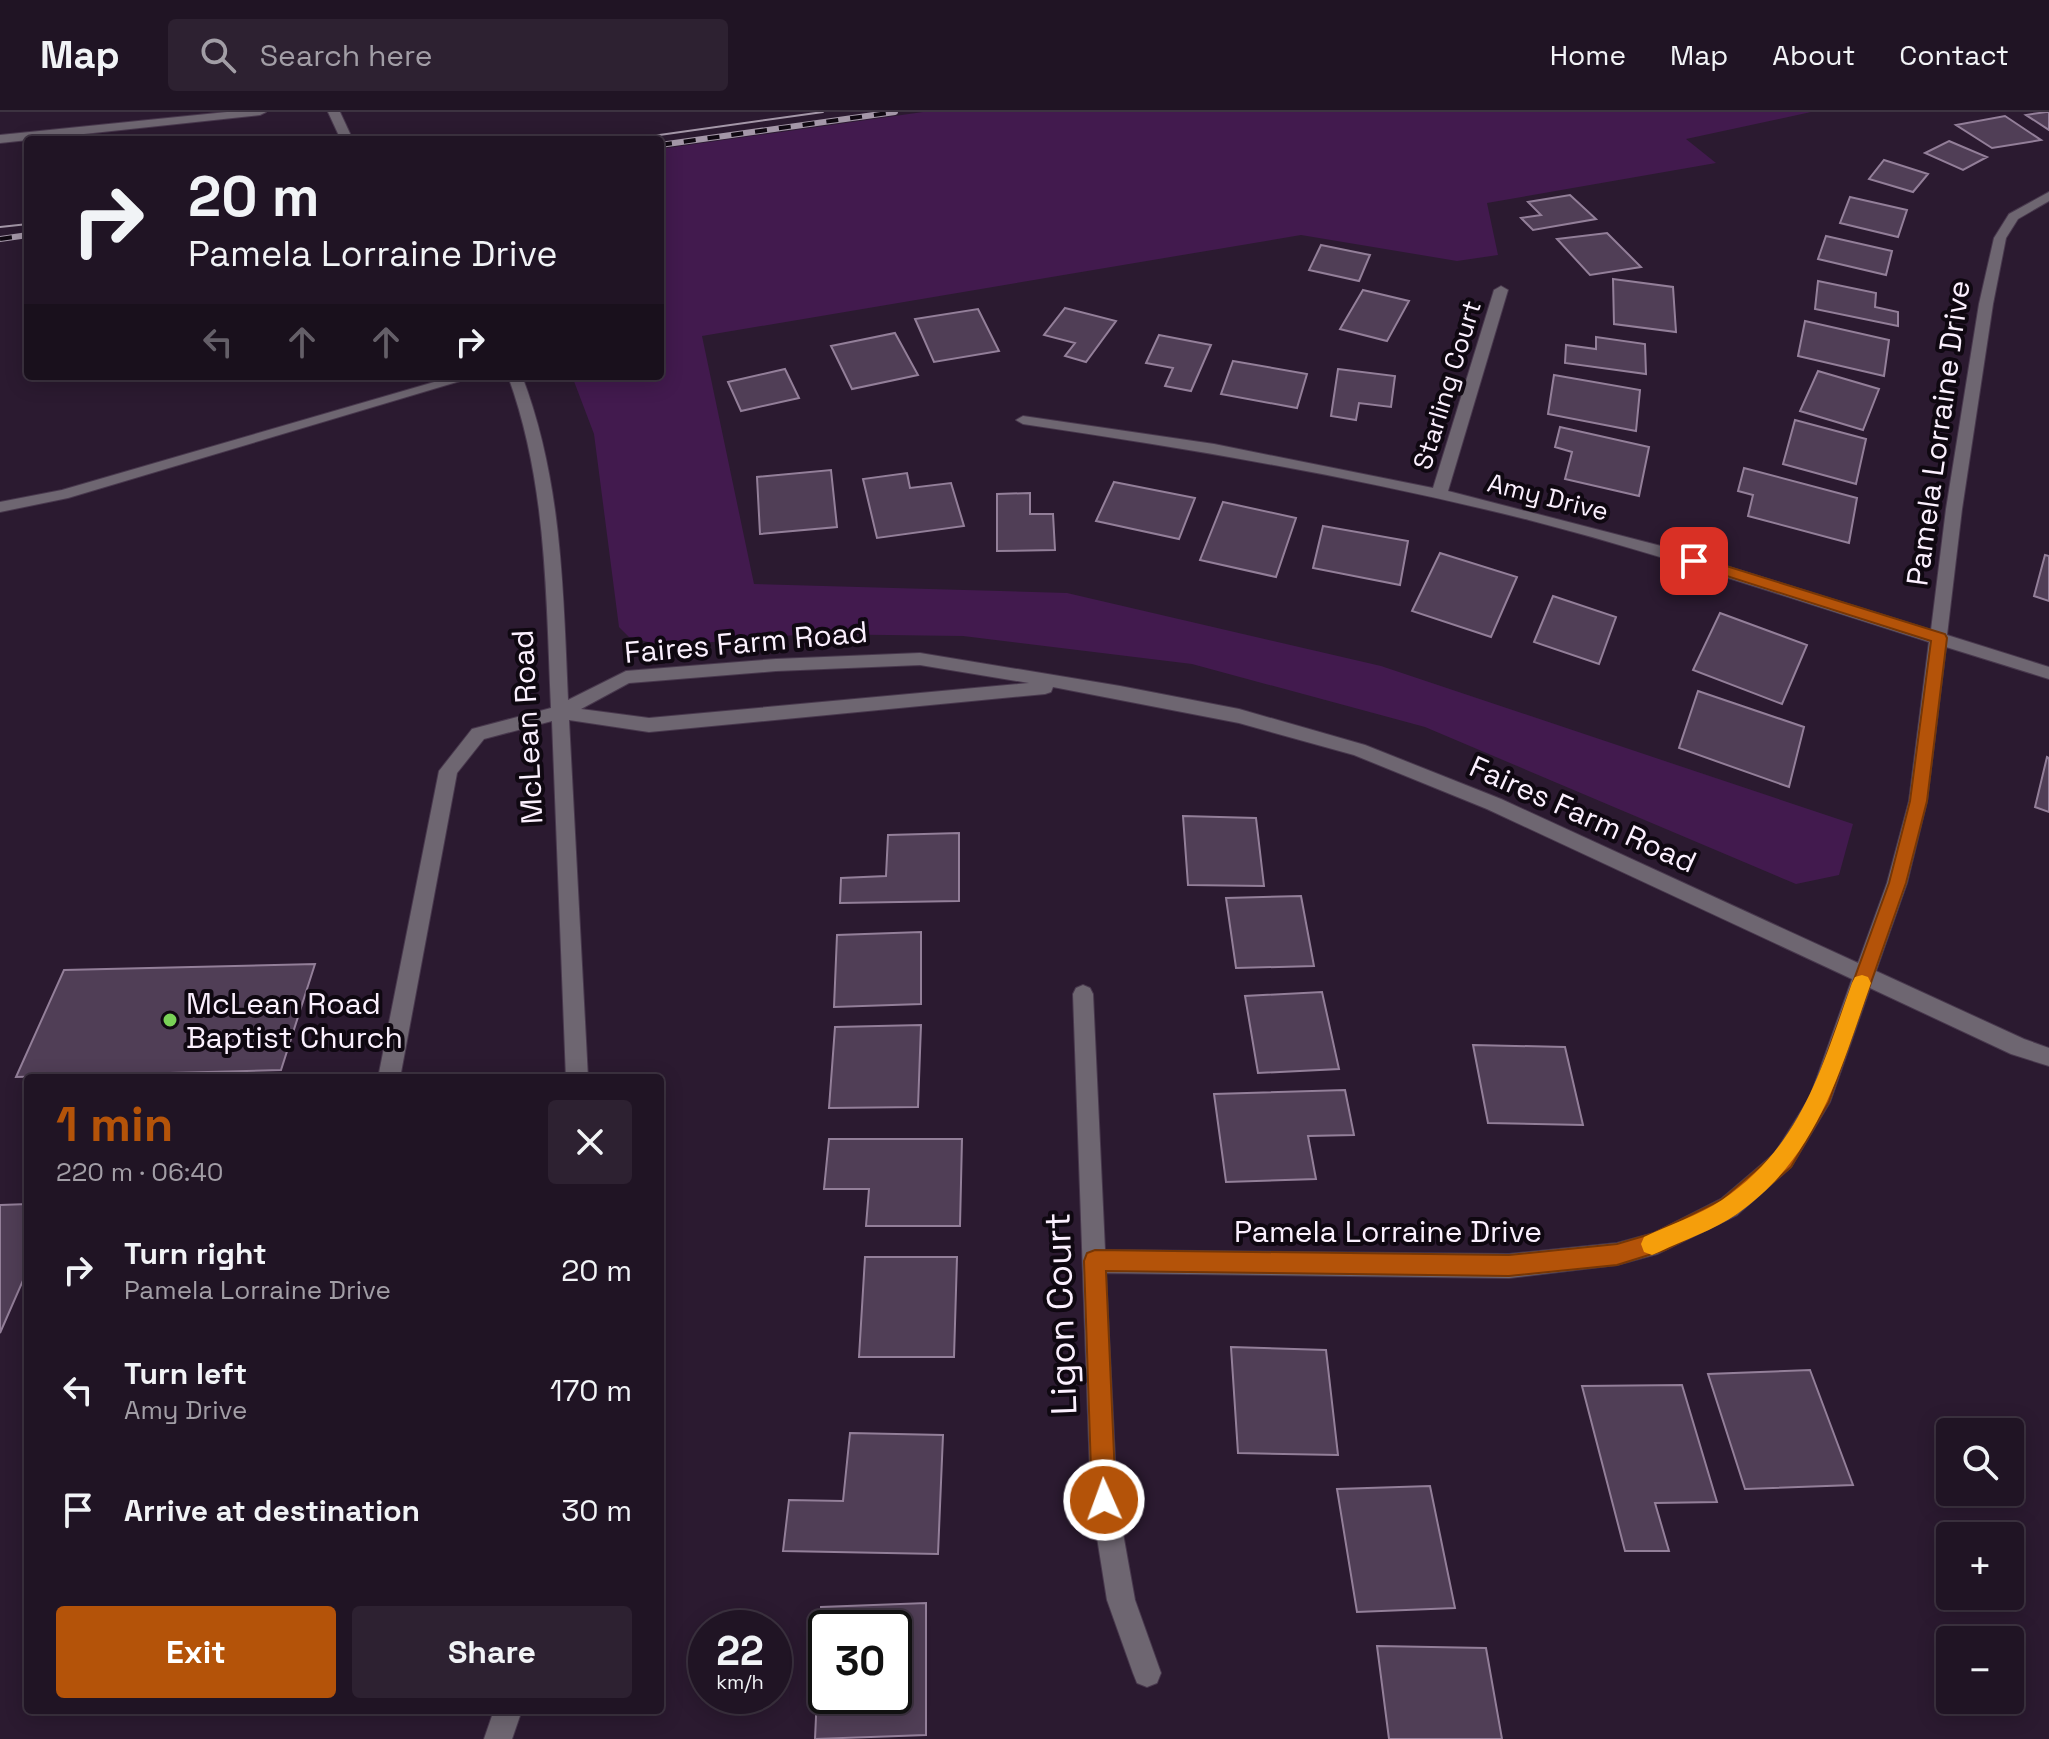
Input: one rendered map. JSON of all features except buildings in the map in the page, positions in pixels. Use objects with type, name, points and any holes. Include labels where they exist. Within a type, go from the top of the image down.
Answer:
[{"type":"street","points":[[29,136],[260,112]]},
{"type":"street","points":[[334,112],[345,136]]},
{"type":"street","points":[[0,139],[24,137]]},
{"type":"street","name":"Pamela Lorraine Drive","points":[[1095,1261],[1509,1266],[1617,1254],[1657,1243],[1729,1207],[1783,1160],[1819,1102],[1897,883],[1918,801],[1954,509],[1986,304],[2000,238],[2013,217],[2049,196]]},
{"type":"street","name":"Starling Court","points":[[1439,494],[1501,290]]},
{"type":"street","points":[[0,507],[63,495],[456,380]]},
{"type":"street","name":"McLean Road","points":[[517,380],[529,408],[538,443],[549,519],[570,876],[577,1074]]},
{"type":"street","name":"Amy Drive","points":[[1023,420],[1188,442],[1529,515],[1721,569],[2049,673]]},
{"type":"street","name":"Faires Farm Road","points":[[560,712],[626,677],[776,665],[920,659],[1239,716],[1359,750],[1494,804],[2019,1047],[2049,1057]]},
{"type":"street","name":"Faires Farm Road","points":[[560,712],[649,725],[1073,686]]},
{"type":"street","points":[[390,1074],[448,771],[478,734],[560,712]]},
{"type":"street","name":"Ligon Court","points":[[1083,994],[1104,1500],[1121,1600],[1147,1673]]},
{"type":"street","points":[[498,1739],[507,1714]]},
{"type":"shaded area","points":[[923,112],[1811,112],[1686,139],[1716,163],[1487,203],[1498,255],[1457,261],[1301,235],[702,336],[754,584],[1067,593],[1381,666],[1853,824],[1839,875],[1796,884],[1425,727],[1192,664],[963,636],[809,634],[663,646],[629,637],[619,627],[594,434],[574,380],[664,380],[664,148]]},
{"type":"tram line","points":[[652,136],[823,112]]},
{"type":"tram line","points":[[0,227],[24,224]]},
{"type":"railway","points":[[664,144],[895,112]]},
{"type":"railway","points":[[0,239],[24,236]]},
{"type":"slow traffic","points":[[1652,1244],[1729,1207],[1783,1160],[1819,1102],[1862,983]]},
{"type":"place","name":"McLean Road Baptist Church","points":[[170,1020]]},
{"type":"route","points":[[1104,1500],[1095,1261],[1509,1266],[1617,1254],[1657,1243],[1729,1207],[1783,1160],[1819,1102],[1897,883],[1918,801],[1939,638],[1694,561]]}]
